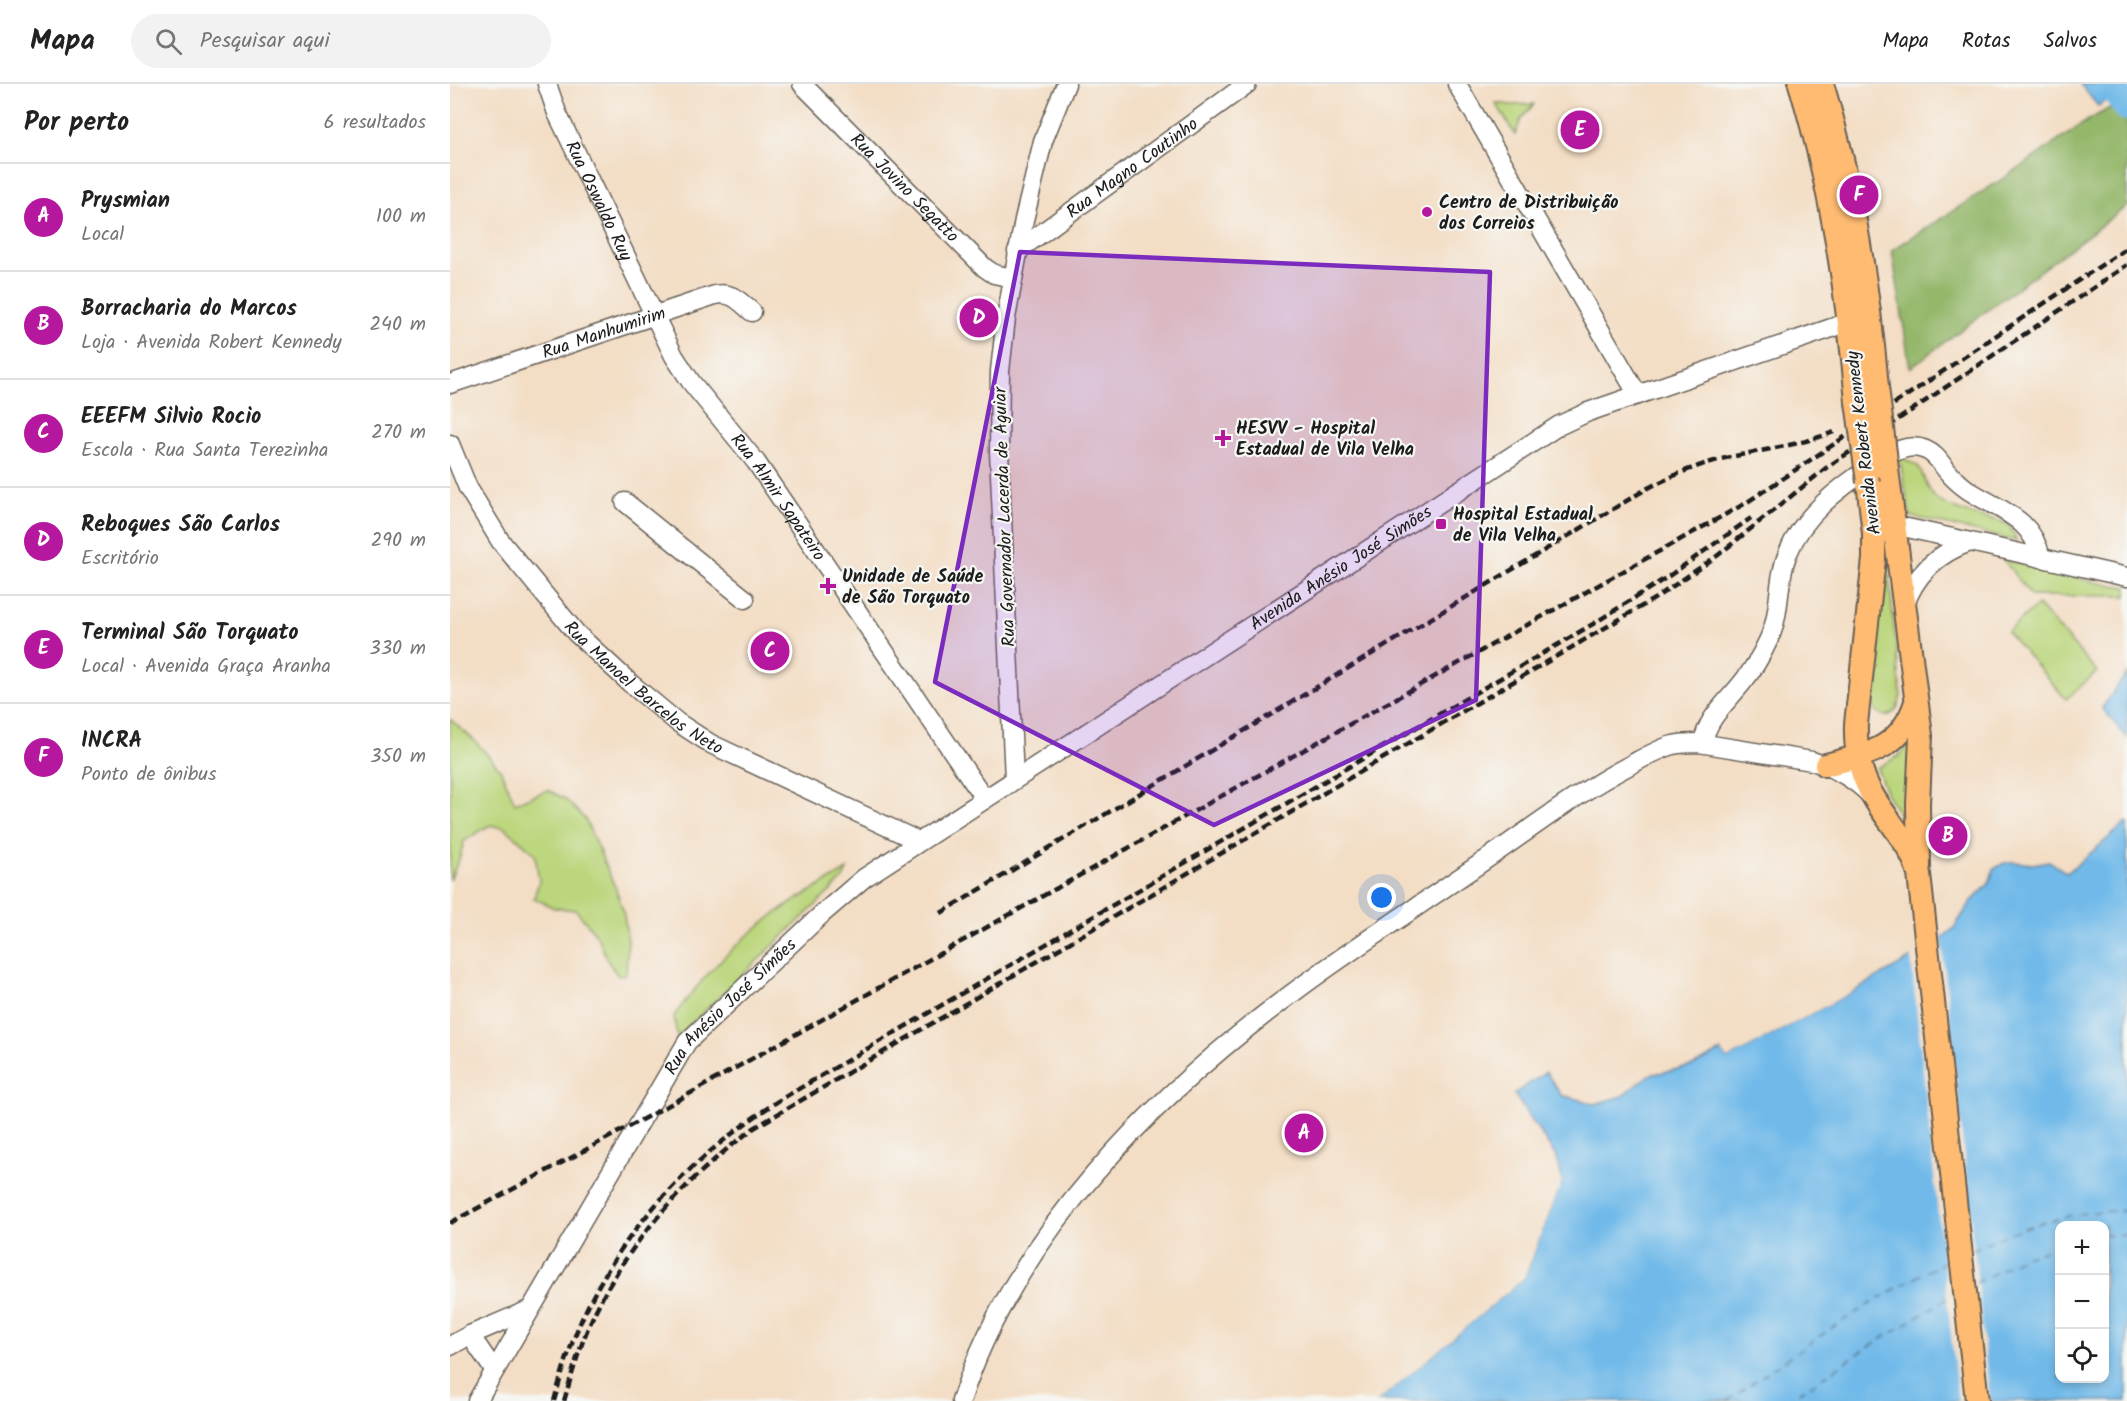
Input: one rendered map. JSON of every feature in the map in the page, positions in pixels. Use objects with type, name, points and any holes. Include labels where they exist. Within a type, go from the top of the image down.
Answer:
[{"type":"main road","name":"Avenida Robert Kennedy","points":[[1800,84],[1827,181],[1839,249],[1874,534],[1874,559],[1856,724],[1858,757],[1865,780],[1876,802],[1911,854],[1919,874]]},
{"type":"main road","name":"Avenida Robert Kennedy","points":[[1822,84],[1854,213],[1871,324],[1904,608]]},
{"type":"main road","points":[[1904,608],[1921,736],[1918,804],[1919,874],[1977,1401]]},
{"type":"main road","points":[[1826,765],[1878,751],[1895,739],[1909,722],[1916,702]]},
{"type":"street","points":[[538,84],[554,104]]},
{"type":"street","name":"Rua Oswaldo Ruy","points":[[547,84],[554,104],[653,316]]},
{"type":"street","name":"Rua Jovino Segatto","points":[[802,84],[985,268],[994,274],[1013,278]]},
{"type":"street","name":"Rua Governador Lacerda de Aguiar","points":[[1014,779],[998,425],[1003,345],[1017,251],[1043,141],[1065,84]]},
{"type":"street","name":"Rua Magno Coutinho","points":[[1017,251],[1247,84]]},
{"type":"street","points":[[1458,84],[1638,395]]},
{"type":"street","name":"Rua Manhumirim","points":[[450,384],[720,294],[735,297],[752,312]]},
{"type":"street","name":"Rua Almir Sapateiro","points":[[653,316],[681,368],[756,462],[984,798]]},
{"type":"street","name":"Avenida Anésio José Simões","points":[[1014,779],[1540,437],[1580,415],[1849,322]]},
{"type":"street","name":"Rua Manoel Barcelos Neto","points":[[450,444],[468,488],[501,542],[576,633],[605,663],[677,722],[711,744],[918,841]]},
{"type":"street","points":[[1703,743],[1713,718],[1753,669],[1771,636],[1776,621],[1784,566],[1798,532],[1834,494],[1895,451],[1910,447],[1925,449],[1932,453],[1958,482],[2025,525],[2035,537],[2041,558]]},
{"type":"street","points":[[625,502],[745,599]]},
{"type":"street","points":[[1894,525],[2127,577]]},
{"type":"street","points":[[1904,608],[1914,585],[1929,565],[1948,551],[1970,542]]},
{"type":"street","points":[[961,1401],[997,1314],[1023,1270],[1059,1218],[1114,1153],[1204,1064],[1291,994],[1592,787],[1662,749],[1686,743],[1703,743],[1826,765],[1852,779],[1876,802]]},
{"type":"street","name":"Rua Anésio José Simões","points":[[477,1401],[687,1042],[843,895],[879,867],[1014,779]]},
{"type":"street","points":[[450,1346],[529,1310]]},
{"type":"street","points":[[470,1335],[494,1370]]},
{"type":"highlighted area","points":[[1020,252],[1490,272],[1476,700],[1214,825],[935,682]]},
{"type":"green space","points":[[1496,103],[1534,104],[1521,119],[1515,135]]},
{"type":"green space","points":[[2117,104],[2127,117],[2127,206],[1910,368],[1892,250],[2087,121]]},
{"type":"green space","points":[[1899,456],[1918,466],[1936,499],[1970,514],[2007,524],[2016,541],[1910,516]]},
{"type":"green space","points":[[1879,477],[1901,695],[1897,708],[1886,716],[1875,710],[1872,698],[1880,587]]},
{"type":"green space","points":[[2003,559],[2098,583],[2127,587],[2127,596],[2031,596]]},
{"type":"green space","points":[[2038,605],[2097,672],[2066,699],[2007,632]]},
{"type":"green space","points":[[450,719],[475,741],[500,769],[515,803],[548,790],[565,799],[585,819],[623,910],[628,940],[626,974],[618,976],[607,960],[597,936],[576,910],[554,908],[534,898],[539,881],[535,854],[505,828],[490,825],[464,841],[450,880]]},
{"type":"green space","points":[[1915,737],[1912,834],[1887,795],[1877,768],[1899,756]]},
{"type":"green space","points":[[847,870],[843,879],[677,1037],[674,1016],[707,975],[731,950],[781,910]]},
{"type":"water","points":[[2080,84],[2113,84],[2119,91],[2098,106]]},
{"type":"water","points":[[2127,673],[2127,738],[2102,708]]},
{"type":"water","points":[[2127,822],[2127,1401],[1378,1401],[1524,1278],[1562,1180],[1555,1155],[1514,1094],[1546,1072],[1561,1095],[1595,1104],[1622,1096],[1649,1075],[1693,1066],[1721,1051],[1727,1059],[1933,946],[1954,928],[1971,902],[1988,885],[1994,869],[2004,863],[2033,864],[2049,861],[2067,873]]},
{"type":"pier","points":[[1941,935],[1990,1401],[1958,1401],[1911,957],[1727,1059],[1721,1051],[1724,1049],[1728,1055],[1845,993]]},
{"type":"pier","points":[[1558,1168],[1562,1181],[1524,1278],[1378,1401],[1375,1401],[1522,1276],[1558,1180],[1556,1170]]},
{"type":"waterway","points":[[2110,84],[2127,107]]},
{"type":"ferry route","points":[[1972,1250],[2047,1221],[2086,1213],[2127,1211]]},
{"type":"ferry route","points":[[2109,1236],[2127,1234]]},
{"type":"ferry route","points":[[1976,1283],[2022,1258],[2055,1247]]},
{"type":"ferry route","points":[[1727,1401],[1865,1307],[1952,1259]]},
{"type":"ferry route","points":[[1787,1401],[1953,1295]]},
{"type":"railway","points":[[450,1223],[680,1099],[1746,503],[2127,248]]},
{"type":"railway","points":[[564,1401],[591,1321],[627,1257],[664,1210],[685,1188],[754,1128],[1654,599],[1717,556],[1826,468],[2127,265]]},
{"type":"railway","points":[[941,913],[1648,488],[1680,473],[1712,462],[1798,443],[1834,432]]},
{"type":"railway","points":[[554,1401],[583,1317],[624,1245],[645,1217],[694,1166],[749,1121],[778,1101],[1593,624],[1669,576],[1751,518]]},
{"type":"place","name":"Terminal São Torquato","points":[[1580,130]]},
{"type":"place","name":"INCRA","points":[[1859,195]]},
{"type":"place","name":"Centro de Distribuição dos Correios","points":[[1427,212]]},
{"type":"place","name":"Reboques São Carlos","points":[[979,318]]},
{"type":"place","name":"HESVV - Hospital Estadual de Vila Velha","points":[[1223,438]]},
{"type":"place","name":"Hospital Estadual de Vila Velha","points":[[1441,524]]},
{"type":"place","name":"Unidade de Saúde de São Torquato","points":[[828,586]]},
{"type":"place","name":"EEEFM Silvio Rocio","points":[[770,651]]},
{"type":"place","name":"Borracharia do Marcos","points":[[1948,836]]},
{"type":"place","name":"Prysmian","points":[[1304,1133]]}]
